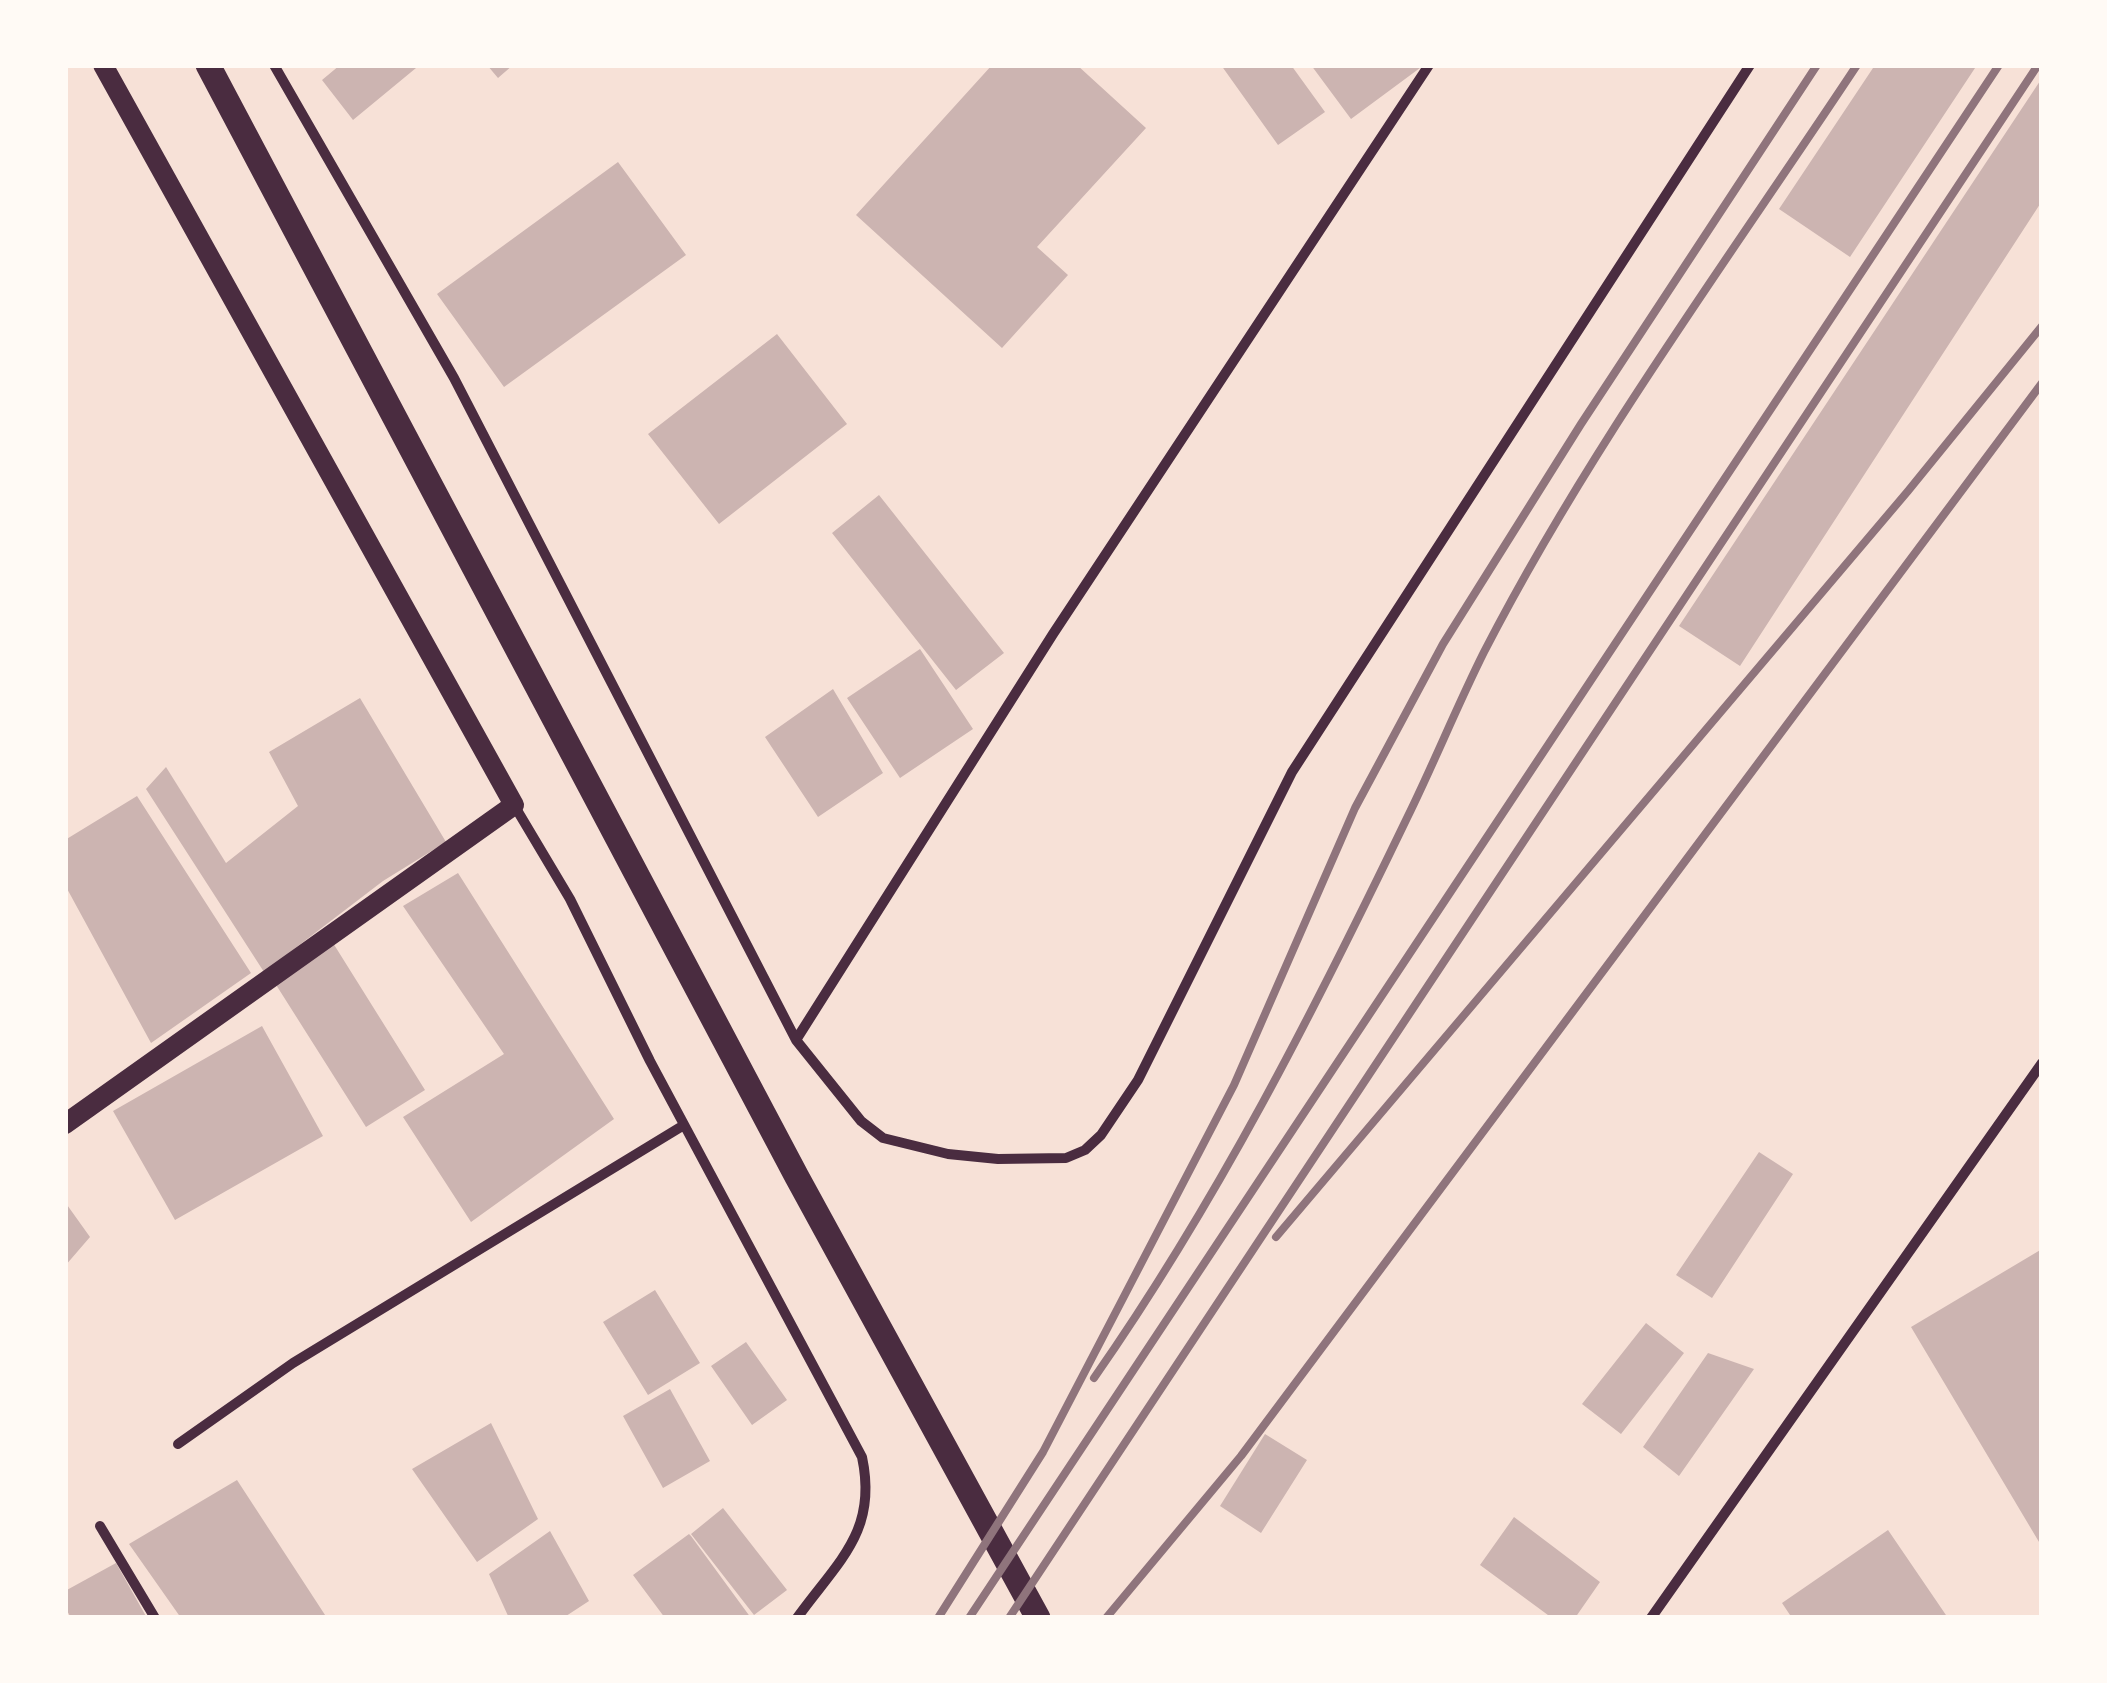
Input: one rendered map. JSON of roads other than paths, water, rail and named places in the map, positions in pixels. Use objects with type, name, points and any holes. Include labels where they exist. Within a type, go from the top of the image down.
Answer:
[{"type":"main road","points":[[65,1124],[514,805],[103,65]]},
{"type":"main road","points":[[208,65],[797,1177],[1038,1618]]},
{"type":"street","points":[[274,65],[454,378],[796,1040],[860,1121],[883,1138],[948,1154],[1066,1158],[1085,1150],[1101,1135],[1138,1080],[1292,772],[1750,65]]},
{"type":"street","points":[[796,1040],[1053,634],[1429,65]]},
{"type":"street","points":[[514,805],[570,899],[684,1125],[862,1457],[870,1492],[856,1540],[798,1618]]},
{"type":"street","points":[[1650,1618],[2042,1063]]},
{"type":"street","points":[[178,1444],[293,1363],[684,1125]]},
{"type":"street","points":[[100,1526],[155,1618]]},
{"type":"railway","points":[[938,1618],[1043,1452],[1234,1085],[1355,808],[1443,644],[1581,424],[1817,65]]},
{"type":"railway","points":[[1094,1378],[1182,1243],[1262,1104],[1336,962],[1484,652],[1569,500],[1857,65]]},
{"type":"railway","points":[[969,1618],[1999,65]]},
{"type":"railway","points":[[1009,1618],[2038,65]]},
{"type":"railway","points":[[1276,1237],[1908,491],[2042,326]]},
{"type":"railway","points":[[1106,1618],[1241,1456],[2042,383]]}]
